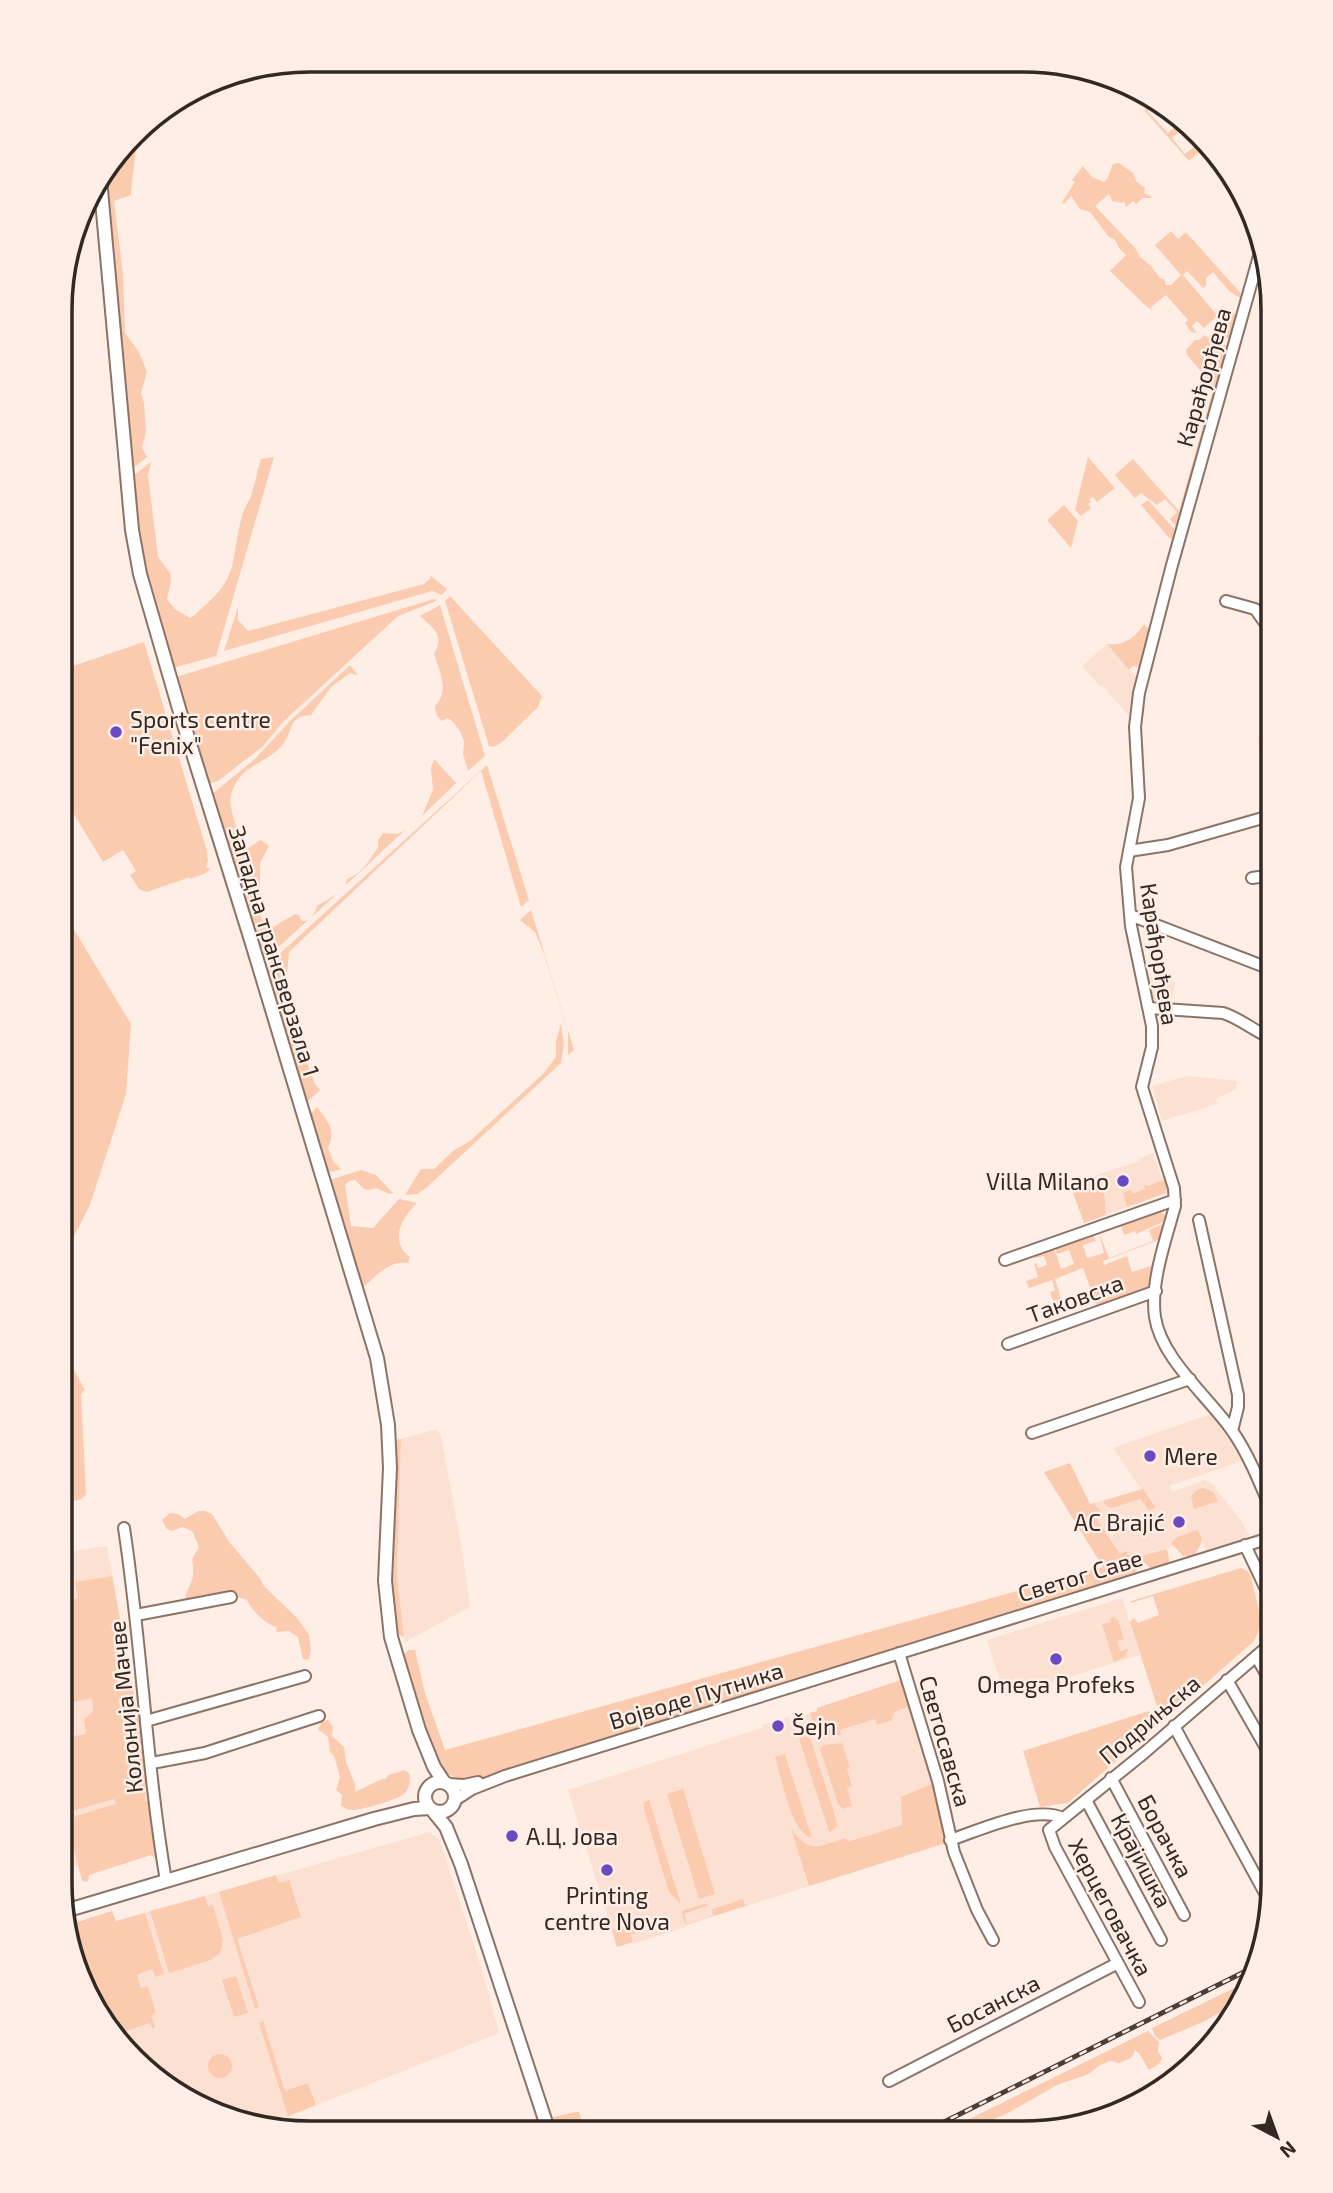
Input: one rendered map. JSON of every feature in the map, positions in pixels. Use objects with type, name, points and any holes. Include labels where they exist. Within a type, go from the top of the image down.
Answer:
[{"type":"main road","name":"Западна трансверзала 1","points":[[102,196],[130,516],[140,574],[183,724],[377,1358],[388,1425],[390,1468],[385,1581],[391,1637],[419,1730],[434,1767],[446,1783]]},
{"type":"main road","name":"Западна трансверзала 1","points":[[419,1730],[427,1770],[427,1789]]},
{"type":"main road","points":[[374,1819],[410,1802],[437,1782],[446,1783],[454,1791],[453,1823],[461,1864]]},
{"type":"main road","points":[[427,1789],[425,1802],[446,1827],[461,1864],[545,2121]]},
{"type":"main road","points":[[74,1908],[374,1819],[411,1810],[444,1812],[454,1803]]},
{"type":"street","name":"Карађорђева","points":[[1257,263],[1139,693],[1135,727],[1139,798],[1126,867],[1130,915],[1152,1026],[1152,1046],[1142,1087],[1174,1188],[1175,1199],[1156,1291],[1155,1317],[1158,1329],[1178,1364],[1232,1431],[1261,1486]]},
{"type":"street","points":[[1226,601],[1255,609],[1261,617]]},
{"type":"street","points":[[1129,850],[1168,845],[1261,818]]},
{"type":"street","points":[[1252,878],[1261,877]]},
{"type":"street","points":[[1130,915],[1261,965]]},
{"type":"street","points":[[1149,1008],[1223,1013],[1261,1033]]},
{"type":"street","points":[[1005,1260],[1175,1199]]},
{"type":"street","points":[[1199,1220],[1238,1395],[1232,1431]]},
{"type":"street","name":"Таковска","points":[[1008,1344],[1156,1291]]},
{"type":"street","points":[[1032,1433],[1190,1379]]},
{"type":"street","name":"Колонија Мачве","points":[[124,1528],[166,1881]]},
{"type":"street","name":"Светог Саве","points":[[899,1654],[1261,1540]]},
{"type":"street","points":[[1245,1545],[1261,1579]]},
{"type":"street","points":[[136,1615],[231,1597]]},
{"type":"street","name":"Подрињска","points":[[1049,1830],[1261,1652]]},
{"type":"street","name":"Војводе Путника","points":[[454,1803],[472,1789],[505,1776],[899,1654]]},
{"type":"street","name":"Светосавска","points":[[899,1654],[938,1781],[950,1840],[977,1910],[993,1940]]},
{"type":"street","points":[[1256,1656],[1261,1665]]},
{"type":"street","points":[[146,1721],[305,1676]]},
{"type":"street","points":[[1227,1681],[1261,1739]]},
{"type":"street","points":[[152,1763],[205,1753],[318,1716]]},
{"type":"street","points":[[1174,1726],[1261,1886]]},
{"type":"street","name":"Војводе Путника","points":[[446,1783],[464,1785],[505,1776]]},
{"type":"street","name":"Борачка","points":[[1111,1777],[1184,1915]]},
{"type":"street","name":"Крајишка","points":[[1086,1800],[1161,1940]]},
{"type":"street","name":"Светосавска","points":[[950,1840],[1030,1815],[1045,1813],[1063,1818]]},
{"type":"street","name":"Херцеговачка","points":[[1049,1830],[1055,1847],[1139,2002]]},
{"type":"street","name":"Босанска","points":[[888,2081],[1118,1963]]},
{"type":"shaded area","points":[[1147,107],[1150,109],[1147,111],[1168,133],[1175,127],[1180,131],[1172,138],[1185,154],[1196,145],[1200,151],[1189,161],[1144,110]]},
{"type":"shaded area","points":[[136,148],[131,195],[114,201],[123,275],[125,333],[139,352],[147,372],[141,393],[146,432],[142,448],[147,457],[132,469],[108,184]]},
{"type":"shaded area","points":[[1119,163],[1133,173],[1136,181],[1145,188],[1144,193],[1151,198],[1143,198],[1136,204],[1133,201],[1126,207],[1124,201],[1112,201],[1109,194],[1095,206],[1135,248],[1140,257],[1164,279],[1166,285],[1171,285],[1181,275],[1155,245],[1171,231],[1178,239],[1186,232],[1243,296],[1240,298],[1229,291],[1213,272],[1206,278],[1206,286],[1203,288],[1187,271],[1183,275],[1223,322],[1234,313],[1237,317],[1231,339],[1216,335],[1225,328],[1216,317],[1204,328],[1197,321],[1192,326],[1197,333],[1191,332],[1185,323],[1188,320],[1166,295],[1151,307],[1152,310],[1146,306],[1110,271],[1126,255],[1115,240],[1109,237],[1090,212],[1080,209],[1071,196],[1064,204],[1062,202],[1075,182],[1072,180],[1083,166],[1092,177],[1104,182],[1113,164]]},
{"type":"shaded area","points":[[1205,335],[1214,342],[1229,346],[1178,529],[1170,519],[1177,512],[1165,499],[1157,505],[1141,493],[1135,498],[1115,475],[1133,459],[1179,511],[1214,387],[1187,355],[1186,350],[1195,340]]},
{"type":"shaded area","points":[[274,457],[216,656],[173,668],[137,525],[133,476],[151,462],[148,475],[158,557],[170,573],[167,599],[175,609],[190,618],[214,597],[229,576],[242,516],[251,496],[261,459]]},
{"type":"shaded area","points":[[1088,457],[1115,488],[1097,502],[1093,497],[1089,499],[1091,508],[1081,516],[1075,510]]},
{"type":"shaded area","points":[[1148,500],[1177,532],[1175,540],[1169,538],[1141,505]]},
{"type":"shaded area","points":[[1064,505],[1078,521],[1071,548],[1047,520]]},
{"type":"shaded area","points":[[431,576],[447,589],[442,595],[432,591],[224,651],[238,607],[238,620],[248,631],[424,584]]},
{"type":"shaded area","points":[[450,596],[542,696],[538,707],[494,747],[489,746],[445,601]]},
{"type":"shaded area","points":[[437,600],[398,616],[284,721],[262,747],[218,781],[208,784],[176,677]]},
{"type":"shaded area","points":[[440,605],[485,756],[468,771],[460,731],[452,721],[447,718],[442,721],[437,716],[435,706],[440,700],[443,688],[434,654],[438,637],[420,616]]},
{"type":"shaded area","points":[[1144,624],[1152,628],[1139,667],[1133,666],[1129,670],[1107,644],[1119,644],[1128,640]]},
{"type":"shaded area","name":"Sports centre \"Fenix\"","points":[[144,642],[207,851],[206,867],[210,869],[206,873],[147,892],[139,889],[130,875],[136,871],[123,850],[103,862],[72,811],[72,666]]},
{"type":"shaded area","points":[[1107,644],[1137,678],[1130,717],[1082,666]]},
{"type":"shaded area","points":[[350,665],[358,675],[350,673],[331,687],[311,715],[295,720],[278,750],[243,774],[231,794],[231,808],[240,842],[248,848],[261,840],[269,846],[260,863],[258,898],[261,917],[268,930],[295,914],[299,915],[302,921],[307,921],[262,962],[212,794],[255,759],[289,722]]},
{"type":"shaded area","points":[[1261,736],[1261,752],[1257,737]]},
{"type":"shaded area","points":[[434,759],[456,783],[422,816],[433,790],[431,768]]},
{"type":"shaded area","points":[[487,765],[529,900],[521,907],[481,771],[289,952],[285,999],[315,1084],[320,1090],[305,1104],[264,968]]},
{"type":"shaded area","points":[[406,829],[346,885],[347,879],[361,870],[378,848],[378,841],[383,833],[398,834]]},
{"type":"shaded area","points":[[337,894],[310,919],[317,906]]},
{"type":"shaded area","points":[[531,910],[574,1050],[568,1055],[568,1031],[544,954],[535,932],[520,920]]},
{"type":"shaded area","points":[[72,926],[131,1024],[126,1094],[90,1205],[72,1240]]},
{"type":"shaded area","points":[[1144,976],[1175,982],[1171,1007],[1153,1004],[1148,998]]},
{"type":"shaded area","points":[[561,1024],[564,1045],[561,1063],[426,1188],[417,1194],[405,1195],[421,1169],[434,1169],[453,1151],[470,1141],[543,1074],[556,1057],[556,1041]]},
{"type":"shaded area","points":[[1187,1076],[1237,1081],[1236,1089],[1216,1099],[1217,1104],[1162,1121],[1152,1086]]},
{"type":"shaded area","points":[[317,1107],[330,1126],[328,1148],[333,1161],[341,1169],[327,1173],[309,1115]]},
{"type":"shaded area","points":[[1153,1153],[1161,1176],[1165,1175],[1166,1193],[1084,1223],[1070,1184],[1139,1161]]},
{"type":"shaded area","points":[[361,1170],[376,1175],[393,1193],[376,1188],[364,1189],[355,1180],[349,1181],[345,1185],[351,1226],[373,1228],[399,1199],[417,1203],[406,1216],[400,1230],[400,1244],[410,1257],[408,1263],[389,1267],[361,1289],[327,1181]]},
{"type":"shaded area","points":[[1093,1176],[1095,1181],[1100,1180],[1104,1192],[1106,1215],[1084,1223],[1070,1184]]},
{"type":"shaded area","points":[[1166,1179],[1166,1193],[1127,1207],[1123,1193],[1131,1190],[1133,1194],[1145,1189],[1144,1185]]},
{"type":"shaded area","points":[[1159,1211],[1166,1215],[1165,1221],[1136,1234],[1135,1231],[1124,1235],[1120,1224]]},
{"type":"shaded area","points":[[1165,1223],[1161,1239],[1103,1261],[1104,1265],[1127,1256],[1132,1272],[1154,1265],[1147,1289],[1097,1307],[1083,1268],[1055,1279],[1061,1299],[1057,1301],[1056,1308],[1050,1292],[1055,1290],[1052,1280],[1029,1288],[1026,1281],[1038,1277],[1034,1264],[1036,1263],[1038,1268],[1047,1265],[1044,1256],[1035,1258],[1034,1255],[1054,1248],[1061,1269],[1074,1264],[1069,1250],[1057,1254],[1055,1248],[1093,1234],[1096,1241],[1083,1245],[1087,1258],[1104,1253],[1099,1232],[1109,1258],[1153,1241],[1149,1230]]},
{"type":"shaded area","points":[[72,1367],[85,1390],[81,1394],[86,1494],[82,1499],[72,1502]]},
{"type":"shaded area","points":[[1211,1414],[1242,1461],[1169,1486],[1173,1492],[1205,1480],[1216,1486],[1240,1519],[1253,1543],[1208,1557],[1201,1538],[1104,1567],[1068,1511],[1141,1489],[1113,1448]]},
{"type":"shaded area","points":[[437,1430],[441,1436],[470,1607],[405,1642],[397,1576],[401,1439]]},
{"type":"shaded area","points":[[401,1439],[397,1576],[404,1637],[395,1634],[391,1604],[395,1440]]},
{"type":"shaded area","points":[[1070,1463],[1090,1504],[1094,1503],[1101,1512],[1096,1518],[1120,1554],[1126,1551],[1137,1568],[1137,1578],[480,1780],[455,1778],[444,1771],[435,1758],[401,1656],[409,1650],[415,1650],[425,1693],[445,1750],[1103,1567],[1044,1472]]},
{"type":"shaded area","points":[[1203,1488],[1213,1492],[1218,1501],[1194,1509],[1191,1496]]},
{"type":"shaded area","points":[[1143,1489],[1156,1508],[1149,1510],[1140,1499],[1112,1508],[1106,1506],[1103,1501]]},
{"type":"shaded area","points":[[198,1511],[212,1514],[230,1543],[264,1586],[297,1618],[309,1635],[309,1660],[303,1659],[298,1637],[289,1631],[277,1632],[276,1627],[259,1616],[247,1600],[238,1597],[187,1601],[185,1597],[193,1577],[193,1559],[199,1547],[192,1531],[182,1527],[172,1531],[167,1529],[162,1520],[170,1513],[185,1519]]},
{"type":"shaded area","points":[[1197,1530],[1202,1538],[1200,1546],[1194,1556],[1183,1556],[1171,1543],[1177,1537]]},
{"type":"shaded area","points":[[107,1546],[139,1721],[157,1860],[151,1855],[88,1875],[89,1879],[85,1882],[77,1866],[72,1867],[72,1551]]},
{"type":"shaded area","points":[[1166,1549],[1169,1561],[1164,1566],[1150,1568],[1138,1557]]},
{"type":"shaded area","points":[[1241,1568],[1248,1571],[1251,1577],[1261,1625],[1254,1641],[1162,1722],[1130,1622],[1134,1618],[1138,1623],[1159,1615],[1153,1596],[1131,1601]]},
{"type":"shaded area","points":[[112,1576],[139,1721],[148,1784],[145,1784],[145,1801],[150,1801],[157,1860],[151,1855],[89,1875],[88,1881],[85,1882],[82,1880],[72,1841],[72,1819],[116,1804],[114,1799],[72,1811],[72,1727],[74,1736],[86,1734],[84,1720],[93,1710],[92,1698],[72,1702],[72,1599],[78,1598],[75,1582]]},
{"type":"shaded area","points":[[1122,1598],[1140,1655],[1005,1697],[987,1640]]},
{"type":"shaded area","points":[[1113,1617],[1118,1620],[1124,1639],[1117,1641],[1120,1651],[1128,1649],[1125,1657],[1114,1662],[1102,1624],[1111,1622]]},
{"type":"shaded area","points":[[901,1680],[911,1717],[918,1728],[930,1767],[928,1771],[934,1783],[946,1843],[617,1947],[568,1790],[762,1728],[763,1725],[789,1717],[790,1720],[817,1711],[817,1708]]},
{"type":"shaded area","points":[[901,1680],[910,1707],[909,1712],[907,1707],[894,1712],[892,1720],[877,1725],[875,1719],[840,1730],[841,1735],[823,1738],[817,1734],[810,1713],[817,1711],[817,1708]]},
{"type":"shaded area","points":[[1149,1711],[1156,1726],[1068,1803],[1040,1807],[1023,1751]]},
{"type":"shaded area","points":[[328,1720],[333,1727],[332,1736],[344,1747],[355,1792],[404,1770],[409,1773],[410,1778],[409,1787],[404,1794],[362,1809],[350,1810],[341,1805],[342,1795],[336,1790],[340,1777],[334,1756],[330,1752],[328,1737],[318,1729],[322,1722]]},
{"type":"shaded area","points":[[804,1731],[811,1740],[836,1819],[837,1827],[829,1832],[797,1732]]},
{"type":"shaded area","points":[[842,1743],[850,1767],[847,1769],[852,1786],[847,1788],[852,1806],[844,1808],[845,1811],[838,1804],[820,1749],[824,1745]]},
{"type":"shaded area","points":[[785,1754],[812,1838],[798,1826],[788,1803],[775,1757]]},
{"type":"shaded area","points":[[934,1783],[946,1843],[809,1886],[791,1829],[804,1842],[821,1846],[846,1838],[848,1842],[902,1825],[901,1797]]},
{"type":"shaded area","points":[[683,1789],[715,1894],[699,1899],[667,1794]]},
{"type":"shaded area","points":[[649,1800],[681,1904],[669,1892],[644,1809],[644,1802]]},
{"type":"shaded area","points":[[430,1832],[440,1841],[482,1970],[499,2033],[289,2116],[290,2120],[248,2113],[219,2103],[165,2072],[141,2052],[121,2028],[90,1974],[76,1931],[115,1918],[116,1921]]},
{"type":"shaded area","points":[[276,1875],[279,1883],[289,1880],[301,1917],[237,1939],[259,2007],[255,2009],[219,1892]]},
{"type":"shaded area","points":[[205,1896],[208,1906],[213,1905],[223,1940],[220,1953],[211,1960],[169,1973],[150,1911]]},
{"type":"shaded area","points":[[743,1899],[745,1906],[686,1925],[681,1911],[709,1905],[684,1914],[687,1924],[713,1916],[712,1909]]},
{"type":"shaded area","points":[[112,1911],[116,1921],[145,1913],[164,1974],[155,1977],[152,1969],[137,1975],[141,1988],[148,1986],[156,2013],[151,2015],[155,2027],[152,2028],[150,2023],[124,2032],[121,2028],[90,1974],[75,1923]]},
{"type":"shaded area","points":[[633,1923],[636,1933],[631,1935],[633,1942],[617,1947],[612,1930]]},
{"type":"shaded area","points":[[236,1976],[248,2013],[234,2017],[222,1980]]},
{"type":"shaded area","points":[[1237,1987],[1223,2011],[1205,2021],[1160,2040],[1152,2028]]},
{"type":"shaded area","points":[[263,2021],[285,2091],[308,2083],[316,2105],[288,2116],[259,2023]]},
{"type":"shaded area","points":[[1148,2031],[1159,2042],[1158,2051],[1162,2058],[1159,2064],[1149,2070],[1139,2053],[1134,2050],[1131,2058],[1119,2063],[1110,2061],[1100,2065],[1089,2074],[1057,2085],[990,2121],[965,2121]]},
{"type":"shaded area","points":[[220,2054],[229,2057],[232,2066],[229,2075],[220,2078],[211,2075],[208,2066],[211,2057]]},
{"type":"shaded area","points":[[579,2112],[582,2121],[554,2121],[553,2117]]},
{"type":"railway","points":[[946,2121],[1244,1972]]},
{"type":"place","name":"Sports centre \"Fenix\"","points":[[116,732]]},
{"type":"place","name":"Villa Milano","points":[[1123,1181]]},
{"type":"place","name":"Mere","points":[[1150,1456]]},
{"type":"place","name":"AC Brajić","points":[[1179,1522]]},
{"type":"place","name":"Omega Profeks","points":[[1056,1659]]},
{"type":"place","name":"Šejn","points":[[778,1726]]},
{"type":"place","name":"А.Ц. Јова","points":[[512,1836]]},
{"type":"place","name":"Printing centre Nova","points":[[607,1870]]}]
